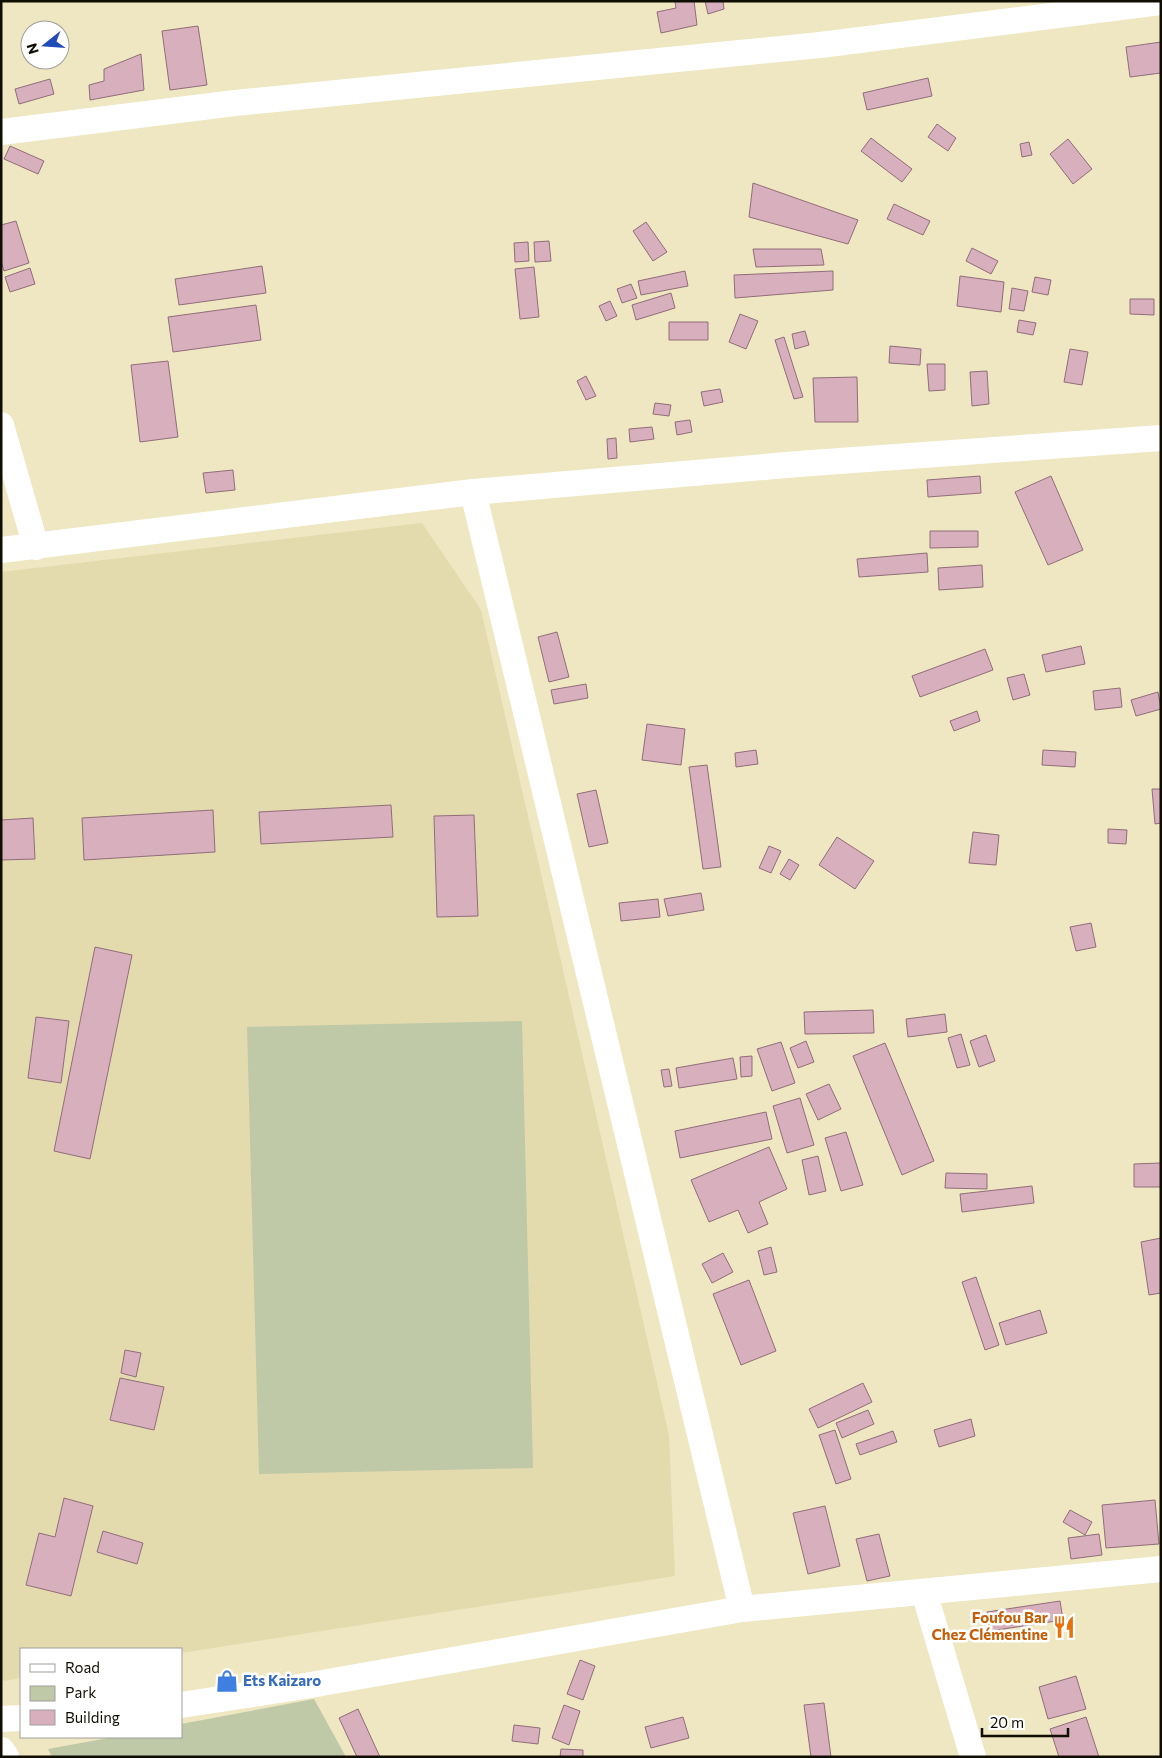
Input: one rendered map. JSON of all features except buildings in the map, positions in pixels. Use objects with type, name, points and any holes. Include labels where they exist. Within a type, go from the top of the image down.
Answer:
[{"type":"main road","points":[[1,1751],[6,1757]]},
{"type":"street","points":[[1,132],[235,103],[820,45],[1161,2]]},
{"type":"street","points":[[1,426],[36,547]]},
{"type":"street","points":[[1,550],[473,492],[798,464],[1161,438]]},
{"type":"street","points":[[473,492],[742,1609]]},
{"type":"street","points":[[182,1704],[304,1686],[742,1609],[1161,1569]]},
{"type":"street","points":[[924,1592],[973,1757]]},
{"type":"street","points":[[1,1719],[20,1718]]},
{"type":"shaded area","points":[[422,523],[481,610],[669,1435],[675,1576],[182,1653],[182,1648],[20,1648],[20,1678],[4,1681],[1,1676],[1,572]]},
{"type":"green space","points":[[522,1021],[533,1468],[259,1474],[247,1027]]},
{"type":"green space","points":[[314,1699],[346,1757],[52,1757],[48,1749],[108,1738],[182,1738],[182,1724]]},
{"type":"place","name":"Foufou Bar Chez Clémentine","points":[[1064,1627]]},
{"type":"place","name":"Ets Kaizaro","points":[[227,1681]]}]
